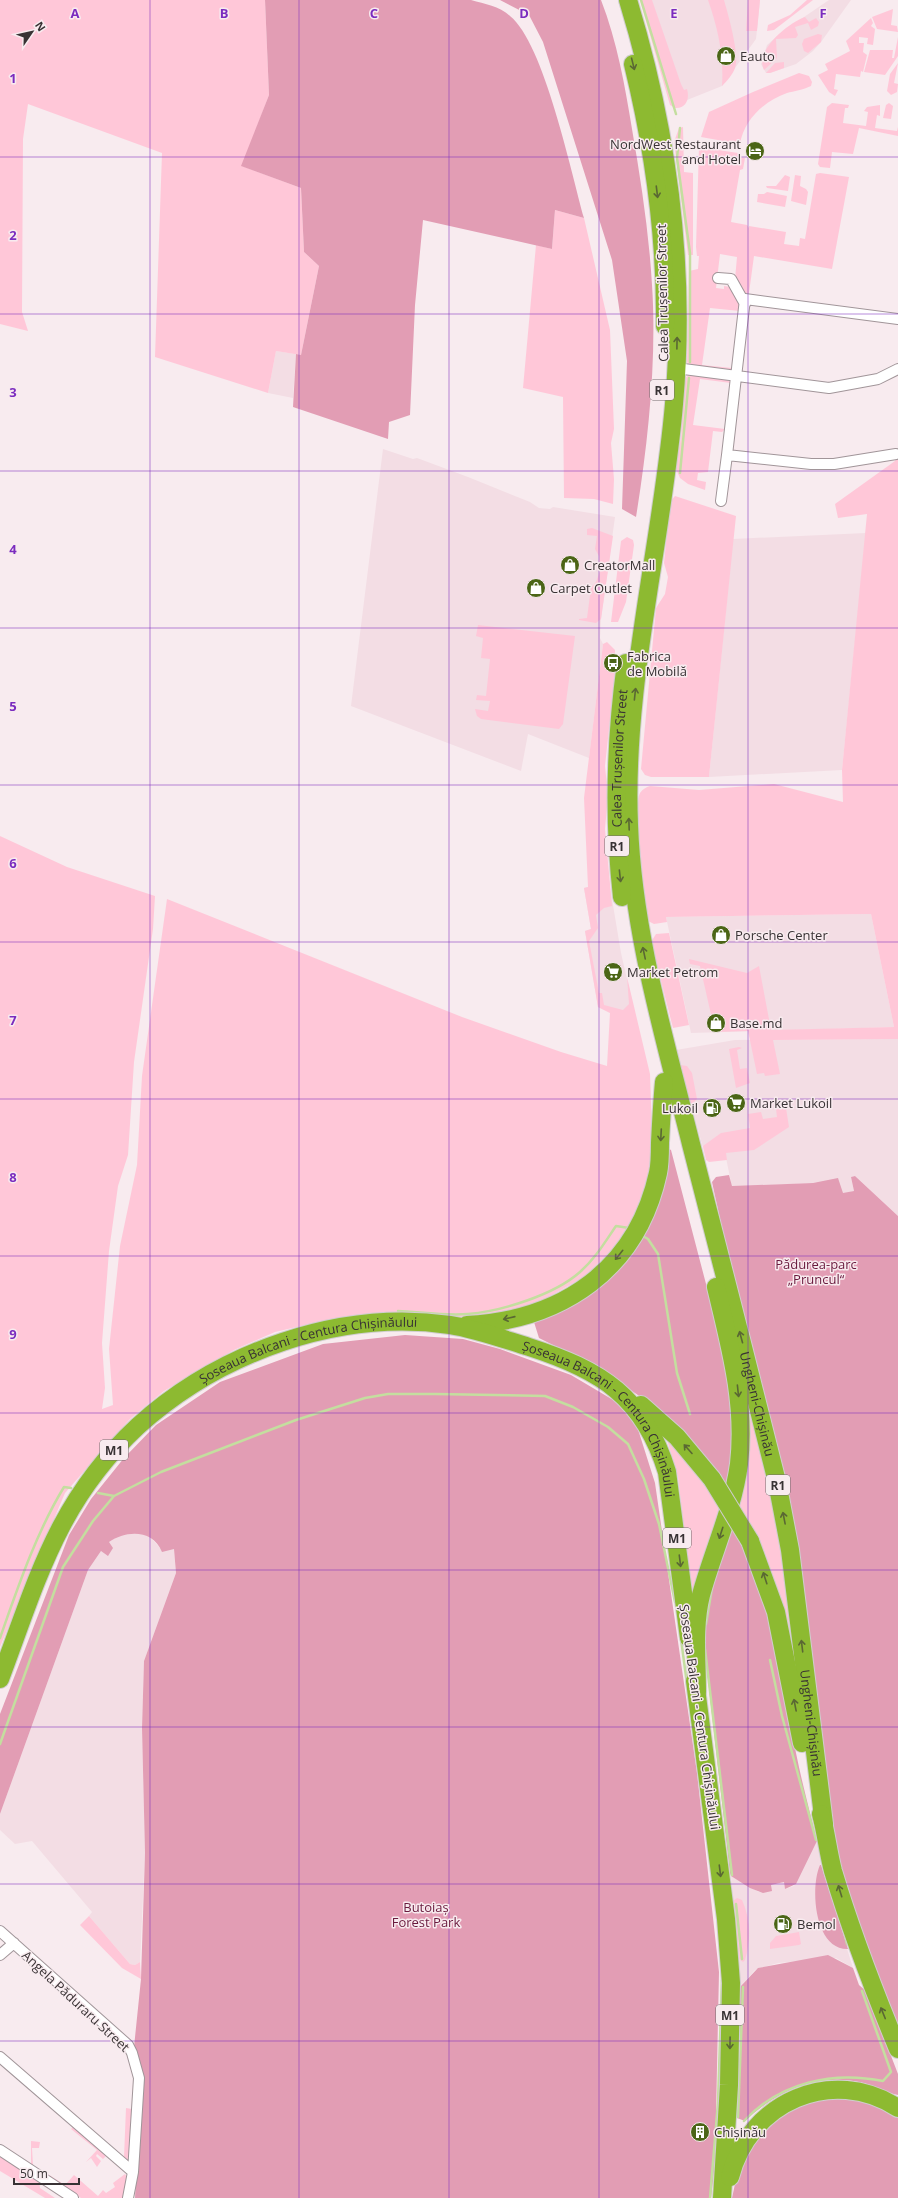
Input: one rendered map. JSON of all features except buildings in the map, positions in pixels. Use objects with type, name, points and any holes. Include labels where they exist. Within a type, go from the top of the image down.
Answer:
[{"type":"highway","name":"Calea Trușenilor Street","points":[[615,0],[631,56],[648,133],[657,187],[664,263],[664,358],[660,420],[621,700],[615,782],[616,844],[624,909],[635,967],[664,1082],[688,1155]]},
{"type":"highway","name":"Calea Trușenilor Street","points":[[628,0],[656,104],[670,191],[678,295],[676,368],[669,446],[632,721],[629,771],[629,823],[639,929],[688,1155]]},
{"type":"highway","points":[[450,1325],[489,1323],[534,1312],[554,1305],[584,1289],[611,1265],[641,1224],[654,1190],[659,1172],[664,1082]]},
{"type":"highway","name":"Ungheni-Chișinău","points":[[688,1155],[734,1363],[738,1389],[741,1440],[736,1484],[701,1597],[696,1629],[697,1692]]},
{"type":"highway","name":"Ungheni-Chișinău","points":[[688,1155],[743,1342],[778,1490],[790,1550],[824,1824]]},
{"type":"highway","name":"Șoseaua Balcani - Centura Chișinăului","points":[[0,1679],[34,1583],[67,1514],[86,1485],[117,1447],[162,1406],[220,1369],[244,1356],[291,1339],[337,1328],[402,1323],[450,1325],[540,1351],[574,1365],[602,1380],[624,1395],[648,1426],[660,1449],[667,1472],[726,1919],[731,1983],[729,2085],[724,2198]]},
{"type":"highway","name":"M1","points":[[624,1395],[642,1405],[691,1452],[712,1479],[750,1541],[776,1612],[808,1774],[824,1824],[833,1869],[864,1964],[898,2049]]},
{"type":"highway","name":"Șoseaua Balcani - Centura Chișinăului","points":[[724,2198],[736,2156],[744,2140],[757,2124],[780,2106],[812,2093],[832,2091],[854,2092],[873,2096],[898,2108]]},
{"type":"street","points":[[718,278],[731,279],[745,304]]},
{"type":"street","points":[[721,501],[746,299],[898,319]]},
{"type":"street","name":"Calea Trușenilor Street","points":[[676,368],[828,388],[878,379],[898,369]]},
{"type":"street","points":[[726,455],[811,464],[834,464],[896,454]]},
{"type":"street","name":"Angela Păduraru Street","points":[[0,1931],[128,2045],[132,2052],[138,2078],[133,2172],[128,2198]]},
{"type":"street","points":[[0,1954],[14,1943]]},
{"type":"street","points":[[0,2057],[133,2172]]},
{"type":"street","points":[[0,2150],[73,2198]]},
{"type":"shaded area","points":[[0,0],[265,0],[269,95],[242,166],[301,188],[304,252],[319,266],[301,355],[276,351],[268,393],[155,357],[162,153],[28,104],[23,139],[22,312],[28,331],[0,324]]},
{"type":"shaded area","points":[[640,0],[652,0],[681,84],[684,90],[687,89],[687,100],[682,107],[675,108],[670,105]]},
{"type":"shaded area","points":[[648,0],[760,0],[756,39],[722,86],[687,100],[677,102]]},
{"type":"shaded area","points":[[708,0],[724,0],[735,44],[735,68],[733,73],[722,86],[720,42]]},
{"type":"shaded area","points":[[748,0],[760,0],[757,31],[746,31]]},
{"type":"shaded area","points":[[807,0],[813,0],[774,30],[767,31],[768,25],[790,15]]},
{"type":"shaded area","points":[[829,0],[851,0],[813,51],[796,64],[766,73],[761,64],[767,45],[782,32]]},
{"type":"shaded area","points":[[893,9],[891,25],[897,26],[898,32],[877,29],[872,17]]},
{"type":"shaded area","points":[[805,17],[809,22],[816,18],[819,22],[818,26],[811,30],[808,23],[795,27],[798,35],[796,38],[776,39],[777,58],[764,70],[762,62],[764,54],[775,38],[791,25]]},
{"type":"shaded area","points":[[871,18],[873,23],[871,26],[875,29],[873,45],[867,44],[868,38],[859,37],[859,43],[864,43],[863,52],[867,55],[863,72],[861,71],[860,77],[836,74],[834,89],[838,90],[835,96],[829,92],[818,75],[828,70],[825,64],[850,51],[846,41]]},
{"type":"shaded area","points":[[818,34],[822,35],[821,42],[808,53],[804,51],[802,44],[804,39]]},
{"type":"shaded area","points":[[898,37],[898,56],[885,75],[864,72],[870,50],[893,50],[892,58],[894,58]]},
{"type":"shaded area","points":[[784,62],[784,68],[766,73],[775,63]]},
{"type":"shaded area","points":[[898,63],[894,83],[898,84],[897,92],[891,95],[887,91],[890,74]]},
{"type":"shaded area","points":[[799,73],[809,76],[812,82],[811,86],[787,93],[763,106],[756,112],[746,127],[740,144],[701,137],[709,112]]},
{"type":"shaded area","points":[[832,103],[849,105],[848,108],[845,108],[843,123],[866,126],[868,112],[864,111],[867,107],[880,105],[880,116],[877,115],[875,128],[897,131],[898,127],[898,136],[859,128],[853,154],[832,152],[830,168],[820,167],[818,164],[827,107]]},
{"type":"shaded area","points":[[889,103],[893,106],[891,119],[883,118],[886,105]]},
{"type":"shaded area","points":[[683,127],[684,172],[693,173],[693,255],[688,255],[674,142],[679,128]]},
{"type":"shaded area","points":[[699,147],[738,153],[738,157],[745,158],[743,169],[740,170],[731,222],[747,225],[749,228],[749,226],[786,232],[784,244],[799,246],[800,238],[805,239],[816,174],[820,173],[849,177],[832,269],[754,256],[749,293],[741,293],[735,279],[737,257],[720,254],[716,288],[724,289],[724,286],[731,287],[740,305],[740,311],[710,308],[702,365],[732,368],[730,371],[690,366],[687,362],[689,271],[698,269],[699,256],[697,256],[696,247]]},
{"type":"shaded area","points":[[785,175],[790,177],[788,191],[767,188],[766,186],[776,186]]},
{"type":"shaded area","points":[[795,175],[801,176],[800,186],[808,192],[806,205],[791,201]]},
{"type":"shaded area","points":[[767,192],[787,196],[785,207],[757,202],[758,194],[764,194]]},
{"type":"shaded area","points":[[555,210],[584,218],[610,330],[614,429],[611,443],[614,479],[613,504],[594,499],[564,498],[563,397],[523,388],[536,245],[552,249]]},
{"type":"shaded area","points":[[276,351],[296,354],[293,398],[268,393]]},
{"type":"shaded area","points":[[690,374],[728,379],[731,383],[700,379],[693,425],[725,429],[722,432],[713,431],[708,472],[698,473],[697,480],[706,482],[705,490],[688,484],[680,478],[675,467],[681,438],[685,378]]},
{"type":"shaded area","points":[[383,449],[413,459],[417,458],[468,477],[530,502],[539,508],[550,509],[553,507],[615,517],[601,619],[600,638],[603,644],[589,758],[528,734],[521,771],[351,706]]},
{"type":"shaded area","points":[[898,453],[898,1039],[773,1040],[780,1074],[765,1076],[764,1073],[757,1074],[748,1031],[715,1032],[700,966],[690,964],[689,959],[747,973],[759,966],[771,1030],[894,1027],[871,914],[666,917],[667,922],[654,924],[648,921],[642,875],[638,801],[640,793],[645,788],[650,786],[699,790],[774,784],[843,802],[842,770],[867,514],[838,518],[835,504],[895,461]]},
{"type":"shaded area","points":[[675,496],[736,516],[709,777],[651,777],[645,775],[641,769],[656,608],[665,594],[668,577],[664,563],[670,502]]},
{"type":"shaded area","points":[[592,528],[613,536],[601,619],[596,623],[579,620],[587,618],[591,588],[596,582],[600,571],[599,556],[595,549],[597,536],[587,535],[587,529]]},
{"type":"shaded area","points":[[866,533],[842,770],[709,777],[733,539]]},
{"type":"shaded area","points":[[627,537],[633,540],[634,545],[626,602],[618,622],[611,622],[621,541]]},
{"type":"shaded area","points":[[478,625],[575,636],[563,724],[559,729],[481,719],[477,716],[475,709],[488,711],[490,701],[476,700],[477,695],[486,696],[490,659],[481,658],[483,638],[476,636]]},
{"type":"shaded area","points":[[607,642],[615,650],[615,659],[611,659],[611,667],[615,674],[605,766],[608,796],[605,829],[612,906],[604,908],[596,915],[598,928],[589,941],[599,993],[602,993],[604,1005],[623,1010],[629,1004],[627,977],[650,1074],[652,1131],[650,1168],[645,1191],[631,1223],[616,1246],[584,1277],[540,1302],[496,1315],[459,1317],[405,1314],[368,1315],[327,1320],[275,1332],[234,1350],[164,1391],[130,1419],[65,1493],[0,1647],[0,836],[67,867],[155,896],[153,929],[134,1062],[128,1155],[118,1186],[109,1251],[102,1343],[105,1388],[102,1409],[113,1405],[109,1349],[120,1246],[137,1165],[142,1076],[167,899],[462,1017],[561,1052],[607,1066],[610,1013],[598,1007],[585,931],[591,929],[584,888],[588,887],[584,798],[603,644]]},
{"type":"shaded area","points":[[609,881],[621,953],[636,1018],[625,1020],[598,1007],[585,931],[591,929],[584,888]]},
{"type":"shaded area","points":[[871,914],[894,1027],[691,1033],[666,917]]},
{"type":"shaded area","points":[[669,933],[689,1025],[673,1028],[651,942],[656,934]]},
{"type":"shaded area","points":[[898,1039],[898,1216],[855,1176],[851,1177],[854,1191],[842,1194],[838,1179],[813,1183],[732,1187],[725,1153],[705,1155],[676,1050],[735,1040]]},
{"type":"shaded area","points":[[739,1047],[742,1048],[737,1050],[740,1069],[747,1068],[750,1083],[736,1088],[729,1049]]},
{"type":"shaded area","points":[[680,1065],[687,1066],[692,1073],[697,1099],[690,1106]]},
{"type":"shaded area","points":[[786,1108],[789,1127],[754,1150],[726,1153],[727,1160],[709,1162],[706,1160],[703,1146],[721,1133],[750,1128],[748,1114],[761,1112],[763,1119],[777,1117],[776,1109]]},
{"type":"shaded area","points":[[739,1351],[770,1478],[802,1685],[738,1508]]},
{"type":"shaded area","points":[[667,1440],[704,1483],[722,1511],[700,1568],[692,1600],[678,1477]]},
{"type":"shaded area","points":[[129,1533],[143,1534],[150,1537],[160,1548],[174,1549],[176,1573],[144,1661],[142,1728],[145,1853],[140,1962],[135,1965],[130,1964],[89,1916],[92,1912],[32,1841],[15,1844],[0,1830],[0,1814],[88,1570],[101,1551],[108,1555],[109,1542],[118,1536]]},
{"type":"shaded area","points":[[817,1841],[821,1865],[853,1968],[836,1958],[778,1963],[755,1970],[740,1987],[731,1876],[759,1892],[771,1885],[784,1882],[785,1889],[794,1886]]},
{"type":"shaded area","points":[[737,1898],[742,1900],[745,1908],[749,1930],[748,1945],[745,1960],[743,1962],[739,1959],[733,1901]]},
{"type":"shaded area","points":[[89,1916],[130,1964],[135,1965],[140,1962],[141,1979],[122,1968],[80,1925]]},
{"type":"shaded area","points":[[799,1932],[801,1944],[770,1949],[770,1943],[776,1936]]},
{"type":"shaded area","points":[[126,2108],[132,2109],[130,2160],[128,2162],[121,2159],[124,2157]]},
{"type":"shaded area","points":[[73,2127],[106,2156],[103,2159],[97,2154],[96,2156],[101,2161],[97,2167],[91,2158],[86,2162],[97,2150],[71,2129]]},
{"type":"shaded area","points":[[31,2141],[40,2142],[39,2148],[32,2148],[33,2165],[31,2166]]},
{"type":"shaded area","points":[[0,2155],[39,2180],[40,2188],[55,2198],[45,2198],[0,2171]]},
{"type":"shaded area","points":[[46,2173],[65,2185],[74,2175],[98,2196],[103,2190],[106,2193],[115,2187],[113,2183],[125,2174],[128,2179],[125,2198],[81,2198],[45,2175]]},
{"type":"green space","points":[[265,0],[471,0],[497,8],[510,16],[522,31],[534,52],[545,80],[564,141],[584,218],[555,210],[552,249],[423,220],[415,305],[410,415],[389,422],[388,439],[293,407],[296,354],[301,355],[319,266],[304,252],[301,188],[241,166],[269,95]]},
{"type":"green space","points":[[500,0],[601,0],[612,31],[620,64],[638,168],[651,266],[653,313],[652,371],[648,431],[636,517],[622,509],[627,361],[612,260],[543,42],[529,15]]},
{"type":"green space","points":[[669,1149],[671,1150],[723,1349],[731,1391],[733,1436],[729,1492],[648,1402],[597,1367],[539,1338],[534,1322],[609,1278]]},
{"type":"green space","name":"Pădurea-parc „Pruncul“","points":[[729,1175],[732,1186],[813,1183],[838,1178],[843,1193],[854,1191],[851,1177],[855,1176],[898,1216],[898,2032],[838,1871],[809,1658],[809,1627],[712,1182],[716,1177]]},
{"type":"green space","name":"Butoiaș Forest Park","points":[[405,1335],[463,1339],[500,1349],[571,1375],[620,1404],[636,1423],[655,1483],[697,1773],[719,1972],[715,2163],[711,2198],[135,2198],[142,2076],[140,2062],[134,2047],[141,1979],[145,1853],[142,1728],[144,1661],[176,1573],[174,1549],[162,1552],[158,1544],[146,1536],[138,1534],[123,1535],[109,1542],[113,1548],[108,1556],[101,1551],[88,1570],[0,1814],[0,1714],[69,1535],[91,1499],[124,1458],[156,1425],[220,1382],[323,1344]]},
{"type":"green space","points":[[731,1525],[757,1578],[774,1635],[798,1764],[817,1841],[796,1884],[785,1889],[784,1882],[771,1885],[772,1891],[763,1893],[750,1888],[731,1876],[730,1873],[703,1636],[706,1608]]},
{"type":"green space","points":[[820,1865],[848,1949],[837,1947],[828,1939],[822,1929],[818,1916],[815,1888]]},
{"type":"green space","points":[[828,1955],[853,1968],[859,1985],[866,1991],[898,2074],[898,2095],[863,2083],[846,2080],[814,2082],[785,2093],[757,2110],[745,2121],[737,2118],[740,2090],[740,1987],[758,1968]]},
{"type":"green space","points":[[832,2097],[870,2102],[898,2116],[898,2198],[732,2198],[738,2170],[755,2137],[786,2110]]},
{"type":"waterway","points":[[641,0],[676,114]]},
{"type":"waterway","points":[[680,128],[677,158],[690,253],[690,362]]},
{"type":"waterway","points":[[680,473],[689,378]]},
{"type":"waterway","points":[[398,1311],[468,1314],[512,1305],[542,1295],[556,1288],[580,1272],[595,1256],[616,1226],[629,1228]]},
{"type":"waterway","points":[[641,1235],[648,1239],[658,1254],[677,1373],[690,1414]]},
{"type":"waterway","points":[[98,1493],[114,1496],[161,1472],[296,1420],[365,1398],[388,1394],[545,1396],[573,1407],[608,1427],[628,1444],[644,1479],[659,1524],[675,1602]]},
{"type":"waterway","points":[[0,1638],[36,1542],[64,1487],[71,1488]]},
{"type":"waterway","points":[[0,1744],[63,1567],[93,1521],[114,1496]]},
{"type":"waterway","points":[[706,1624],[712,1588]]},
{"type":"waterway","points":[[681,1639],[687,1684]]},
{"type":"waterway","points":[[705,1649],[732,1875]]},
{"type":"waterway","points":[[770,1660],[782,1716],[816,1840]]},
{"type":"waterway","points":[[736,1904],[742,1959]]},
{"type":"waterway","points":[[844,1932],[847,1944]]},
{"type":"waterway","points":[[710,2198],[718,2102],[722,1980]]},
{"type":"waterway","points":[[738,2117],[743,1987]]},
{"type":"waterway","points":[[744,2121],[758,2108],[774,2097],[808,2083],[827,2079],[845,2078],[864,2078],[883,2081],[891,2072],[862,1991]]},
{"type":"place","name":"Eauto","points":[[726,56]]},
{"type":"place","name":"NordWest Restaurant and Hotel","points":[[755,151]]},
{"type":"place","name":"CreatorMall","points":[[570,565]]},
{"type":"place","name":"Carpet Outlet","points":[[536,588]]},
{"type":"place","name":"Fabrica de Mobilă","points":[[613,663]]},
{"type":"place","name":"Porsche Center","points":[[721,935]]},
{"type":"place","name":"Market Petrom","points":[[613,972]]},
{"type":"place","name":"Base.md","points":[[716,1023]]},
{"type":"place","name":"Market Lukoil","points":[[736,1103]]},
{"type":"place","name":"Lukoil","points":[[712,1108]]},
{"type":"place","name":"Bemol","points":[[783,1924]]},
{"type":"place","name":"Chișinău","points":[[700,2132]]}]
